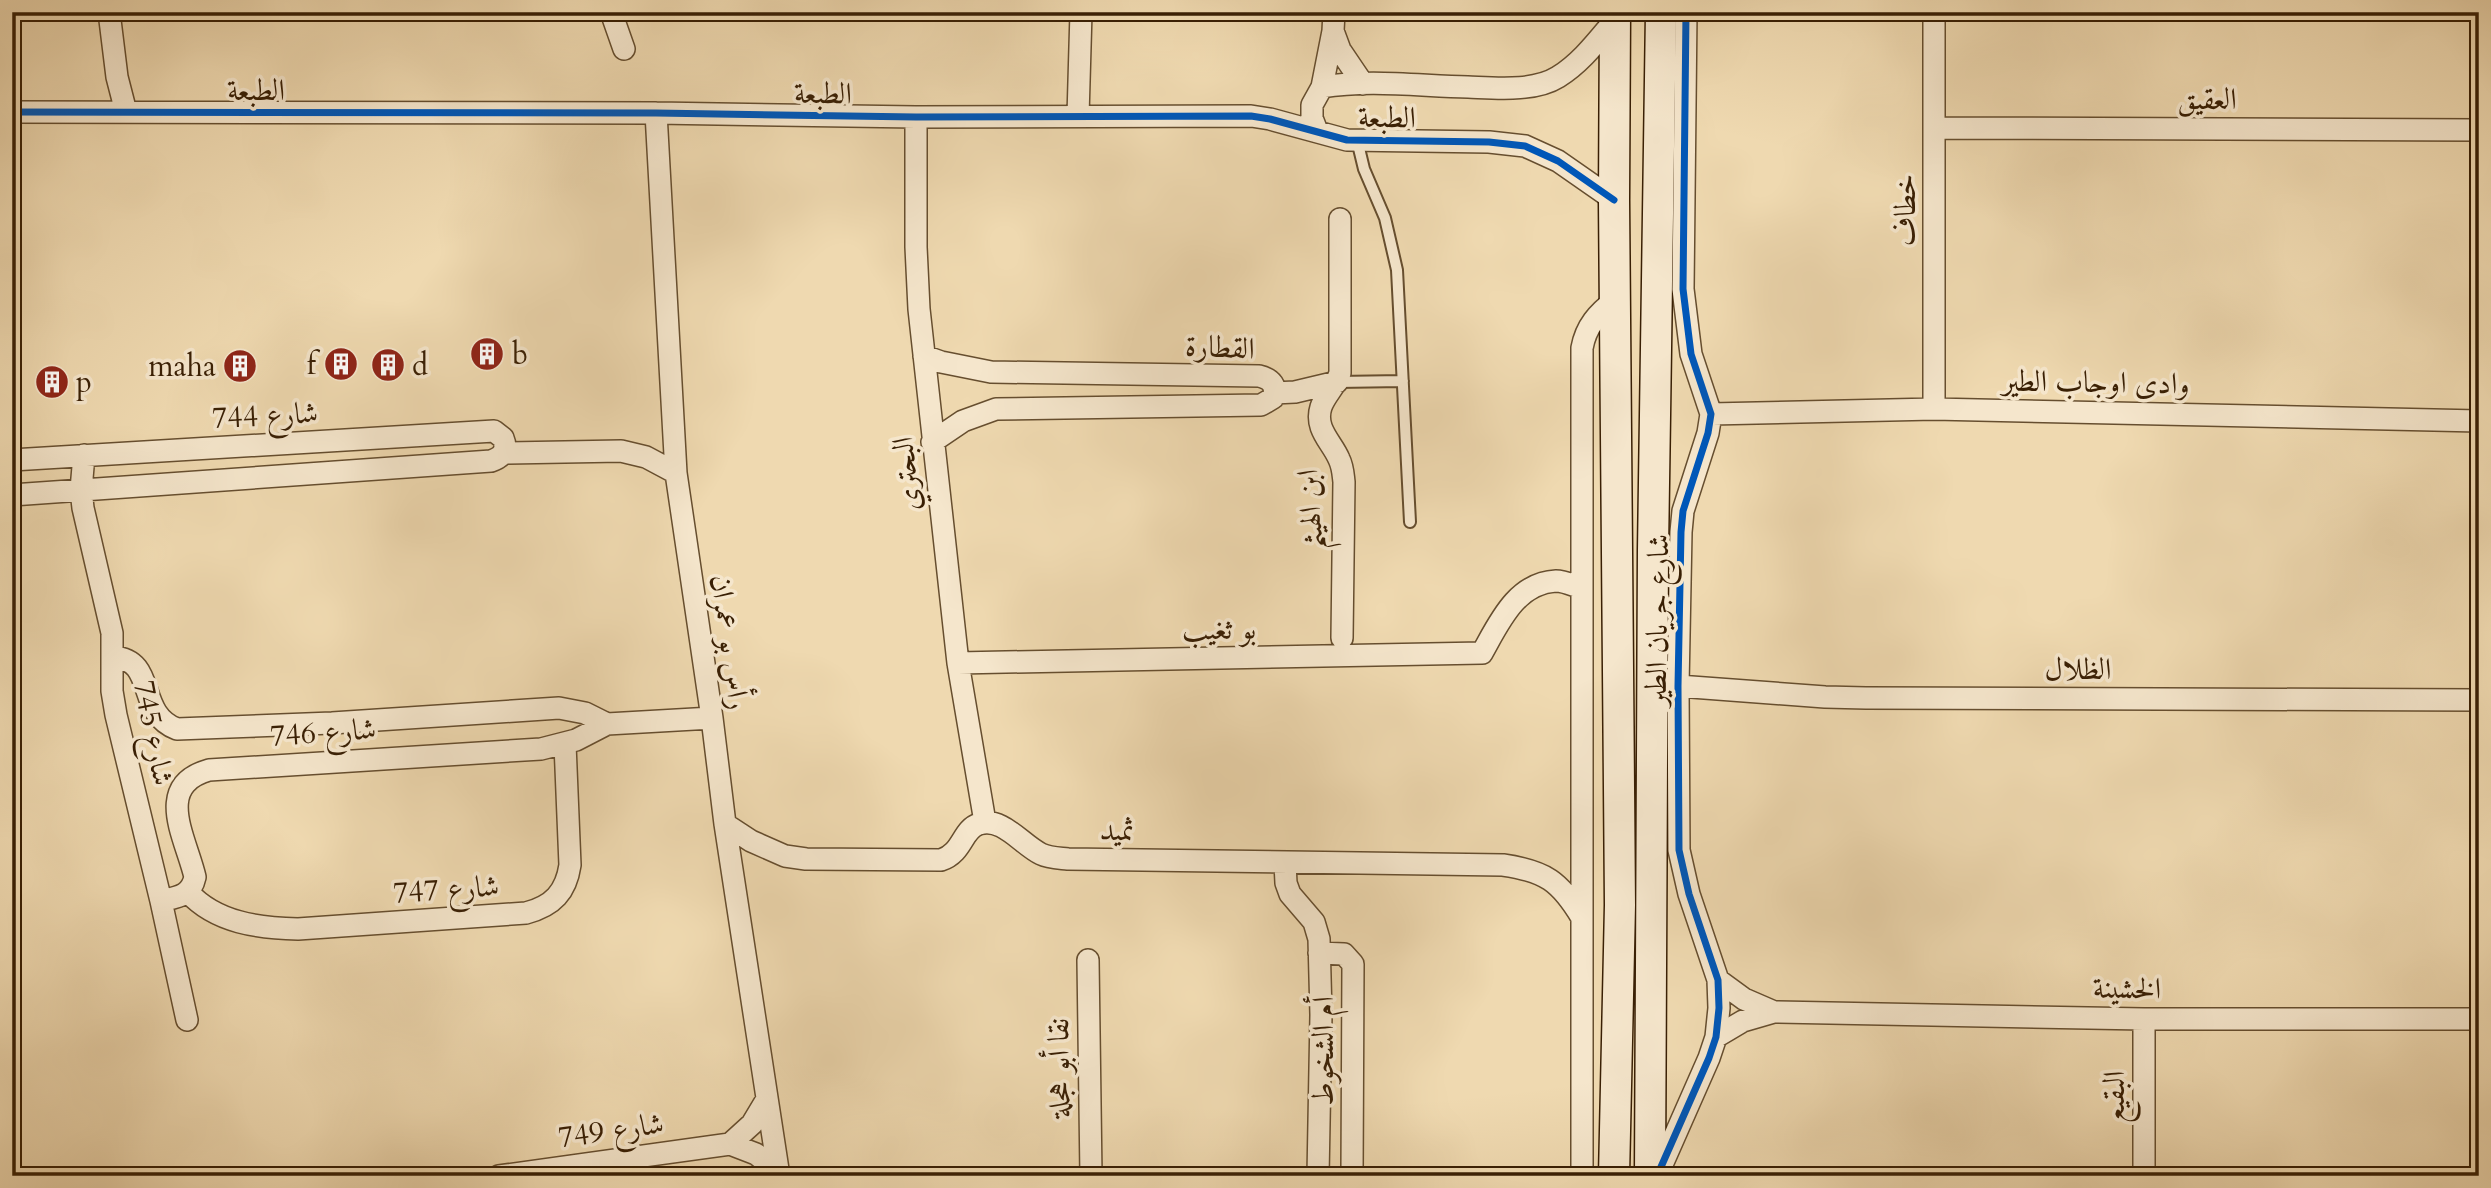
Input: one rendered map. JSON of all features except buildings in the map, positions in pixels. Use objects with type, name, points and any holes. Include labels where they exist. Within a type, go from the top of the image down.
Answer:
[{"type":"street","points":[[109,12],[117,77],[126,112]]},
{"type":"street","points":[[611,12],[624,49]]},
{"type":"street","points":[[1078,116],[1081,12]]},
{"type":"street","name":"شارع جريان الطير","points":[[1650,1176],[1653,550],[1661,12]]},
{"type":"street","points":[[1686,12],[1683,289],[1691,354],[1711,414]]},
{"type":"street","name":"خطاف","points":[[1934,12],[1934,409]]},
{"type":"street","name":"الطبعة","points":[[1322,87],[1363,84],[1489,88],[1537,84],[1557,78],[1571,67],[1615,16]]},
{"type":"street","name":"شارع جريان الطير","points":[[1614,1176],[1620,905],[1615,16]]},
{"type":"street","points":[[1333,22],[1340,50],[1363,84]]},
{"type":"street","points":[[1317,131],[1312,117],[1312,105],[1322,87],[1333,22]]},
{"type":"street","name":"الطبعة","points":[[12,111],[656,113],[916,117],[1251,116],[1347,140],[1489,142],[1525,146],[1558,160],[1614,200]]},
{"type":"street","name":"رأس بو عمران","points":[[656,113],[676,473],[778,1174]]},
{"type":"street","name":"البحتري","points":[[916,117],[916,247],[932,442],[958,663],[985,822]]},
{"type":"street","points":[[1615,120],[1660,121]]},
{"type":"street","name":"العقيق","points":[[1935,128],[2479,130]]},
{"type":"street","name":"ابن الهيثم","points":[[1340,219],[1340,373],[1337,382],[1324,399],[1320,413],[1324,436],[1340,461],[1344,482],[1342,638]]},
{"type":"street","points":[[1582,1176],[1582,348],[1595,318],[1615,300]]},
{"type":"street","name":"القطارة","points":[[924,356],[991,372],[1259,376],[1272,381],[1275,393],[1270,402],[1261,405],[996,409],[963,421],[932,442]]},
{"type":"street","points":[[1275,393],[1295,392],[1337,382]]},
{"type":"street","name":"وادى اوجاب الطير","points":[[1711,414],[1934,409],[2479,421]]},
{"type":"street","name":"شارع جريان الطير","points":[[1657,1176],[1700,1082],[1716,1037],[1719,1008],[1718,979],[1689,894],[1679,850],[1678,686],[1683,511],[1708,433],[1711,414]]},
{"type":"street","name":"شارع 744","points":[[12,460],[494,431],[503,438],[506,447],[504,453]]},
{"type":"street","name":"شارع 744","points":[[12,495],[491,461],[504,453],[621,451],[646,457],[676,473]]},
{"type":"street","name":"شارع 745","points":[[85,455],[81,490],[83,508],[111,633],[112,691],[116,715],[162,901],[187,1020]]},
{"type":"street","name":"بو ثغيب","points":[[958,663],[1482,653],[1515,600],[1534,585],[1559,581],[1582,589]]},
{"type":"street","name":"شارع 746","points":[[113,657],[122,657],[136,666],[159,719],[177,729],[332,723],[559,708],[585,713],[607,724]]},
{"type":"street","name":"الظلال","points":[[1678,686],[1866,698],[2479,699]]},
{"type":"street","name":"شارع 746","points":[[188,892],[195,877],[176,803],[187,780],[209,769],[528,750],[565,744],[587,736],[607,724],[712,718]]},
{"type":"street","points":[[332,723],[334,760]]},
{"type":"street","name":"شارع 747","points":[[188,892],[197,902],[218,915],[276,929],[500,915],[540,909],[553,902],[562,892],[569,872],[565,744]]},
{"type":"street","points":[[725,824],[751,841],[786,856],[806,859],[936,860],[952,856],[972,827],[985,822]]},
{"type":"street","name":"ثميد","points":[[985,822],[999,825],[1040,854],[1056,858],[1503,865],[1543,873]]},
{"type":"street","points":[[1582,848],[1569,862],[1543,873],[1565,892],[1582,918]]},
{"type":"street","name":"أم الشخوط","points":[[1285,863],[1286,883],[1290,894],[1308,914],[1317,930],[1321,1015],[1318,1169]]},
{"type":"street","points":[[162,901],[188,892]]},
{"type":"street","name":"أم الشخوط","points":[[1319,953],[1344,954],[1353,964],[1352,1170]]},
{"type":"street","name":"نقا أبو هجلة","points":[[1088,960],[1091,1176]]},
{"type":"street","name":"الخشينة","points":[[1718,979],[1744,999],[1774,1012]]},
{"type":"street","name":"الخشينة","points":[[1716,1037],[1743,1021],[1774,1012],[2144,1019],[2479,1019]]},
{"type":"street","points":[[1321,1015],[1353,1015]]},
{"type":"street","name":"البقيع","points":[[2144,1019],[2144,1176]]},
{"type":"street","points":[[766,1099],[752,1124],[730,1144],[757,1154],[778,1174]]},
{"type":"street","name":"شارع 749","points":[[508,1175],[730,1144]]},
{"type":"street","points":[[1318,1169],[1352,1170]]},
{"type":"lane","points":[[1357,140],[1364,169],[1385,218],[1397,270],[1410,522]]},
{"type":"lane","points":[[1337,382],[1403,381]]},
{"type":"cycle path","points":[[1657,1176],[1709,1058],[1716,1037],[1719,1008],[1718,980],[1689,894],[1679,850],[1681,532],[1683,511],[1708,433],[1711,414],[1691,354],[1683,289],[1686,12]]},
{"type":"cycle path","points":[[12,112],[1251,116],[1347,140],[1489,142],[1525,146],[1558,161],[1614,200]]},
{"type":"place","name":"b","points":[[487,354]]},
{"type":"place","name":"f","points":[[341,364]]},
{"type":"place","name":"d","points":[[388,365]]},
{"type":"place","name":"maha","points":[[240,366]]},
{"type":"place","name":"p","points":[[52,382]]}]
